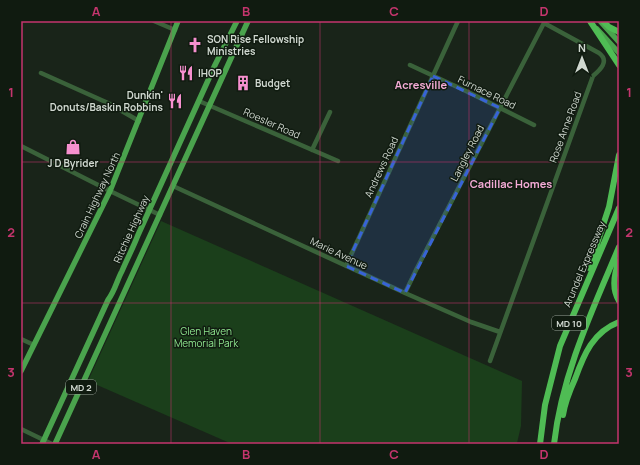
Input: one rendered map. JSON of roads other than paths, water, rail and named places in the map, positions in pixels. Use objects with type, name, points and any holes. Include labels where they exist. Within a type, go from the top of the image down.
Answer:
[{"type":"highway","points":[[590,21],[619,65]]},
{"type":"highway","points":[[604,21],[609,27],[619,32]]},
{"type":"highway","points":[[580,298],[580,289],[609,207],[619,155]]},
{"type":"highway","name":"Arundel Expressway","points":[[540,444],[545,405],[560,346],[619,208]]},
{"type":"highway","name":"MD 10","points":[[554,443],[563,393],[574,356],[619,247]]},
{"type":"highway","points":[[619,261],[614,283],[615,294],[619,301]]},
{"type":"highway","points":[[554,443],[562,422],[571,388],[588,348],[602,331],[619,322]]},
{"type":"main road","name":"Crain Highway North","points":[[21,371],[110,192],[178,21]]},
{"type":"main road","name":"Ritchie Highway","points":[[43,442],[112,294],[199,100],[237,21]]},
{"type":"main road","name":"Ritchie Highway","points":[[55,444],[248,21]]},
{"type":"main road","points":[[590,21],[619,53]]},
{"type":"main road","points":[[600,21],[619,42]]},
{"type":"street","points":[[154,21],[175,30]]},
{"type":"street","name":"Andrews Road","points":[[346,266],[458,21]]},
{"type":"street","name":"Langley Road","points":[[405,293],[545,22]]},
{"type":"street","name":"Rose Anne Road","points":[[490,361],[593,76],[604,63],[602,55],[545,22]]},
{"type":"street","name":"Furnace Road","points":[[410,65],[534,125]]},
{"type":"street","points":[[41,72],[108,103],[139,121]]},
{"type":"street","name":"Roesler Road","points":[[199,100],[338,161]]},
{"type":"street","points":[[312,150],[330,112]]},
{"type":"street","points":[[21,146],[110,192],[160,215]]},
{"type":"street","name":"Marie Avenue","points":[[173,186],[405,293],[471,322],[500,332]]},
{"type":"street","points":[[21,339],[34,345]]},
{"type":"street","points":[[21,429],[43,442],[52,444]]},
{"type":"place","name":"SON Rise Fellowship Ministries","points":[[195,45]]},
{"type":"place","name":"IHOP","points":[[186,73]]},
{"type":"place","name":"Budget","points":[[243,83]]},
{"type":"place","name":"Dunkin' Donuts/Baskin Robbins","points":[[175,101]]},
{"type":"place","name":"J D Byrider","points":[[73,147]]},
{"type":"district","name":"Acresville","points":[[421,84]]},
{"type":"district","name":"Cadillac Homes","points":[[511,183]]},
{"type":"park label","name":"Glen Haven Memorial Park","points":[[206,336]]}]
